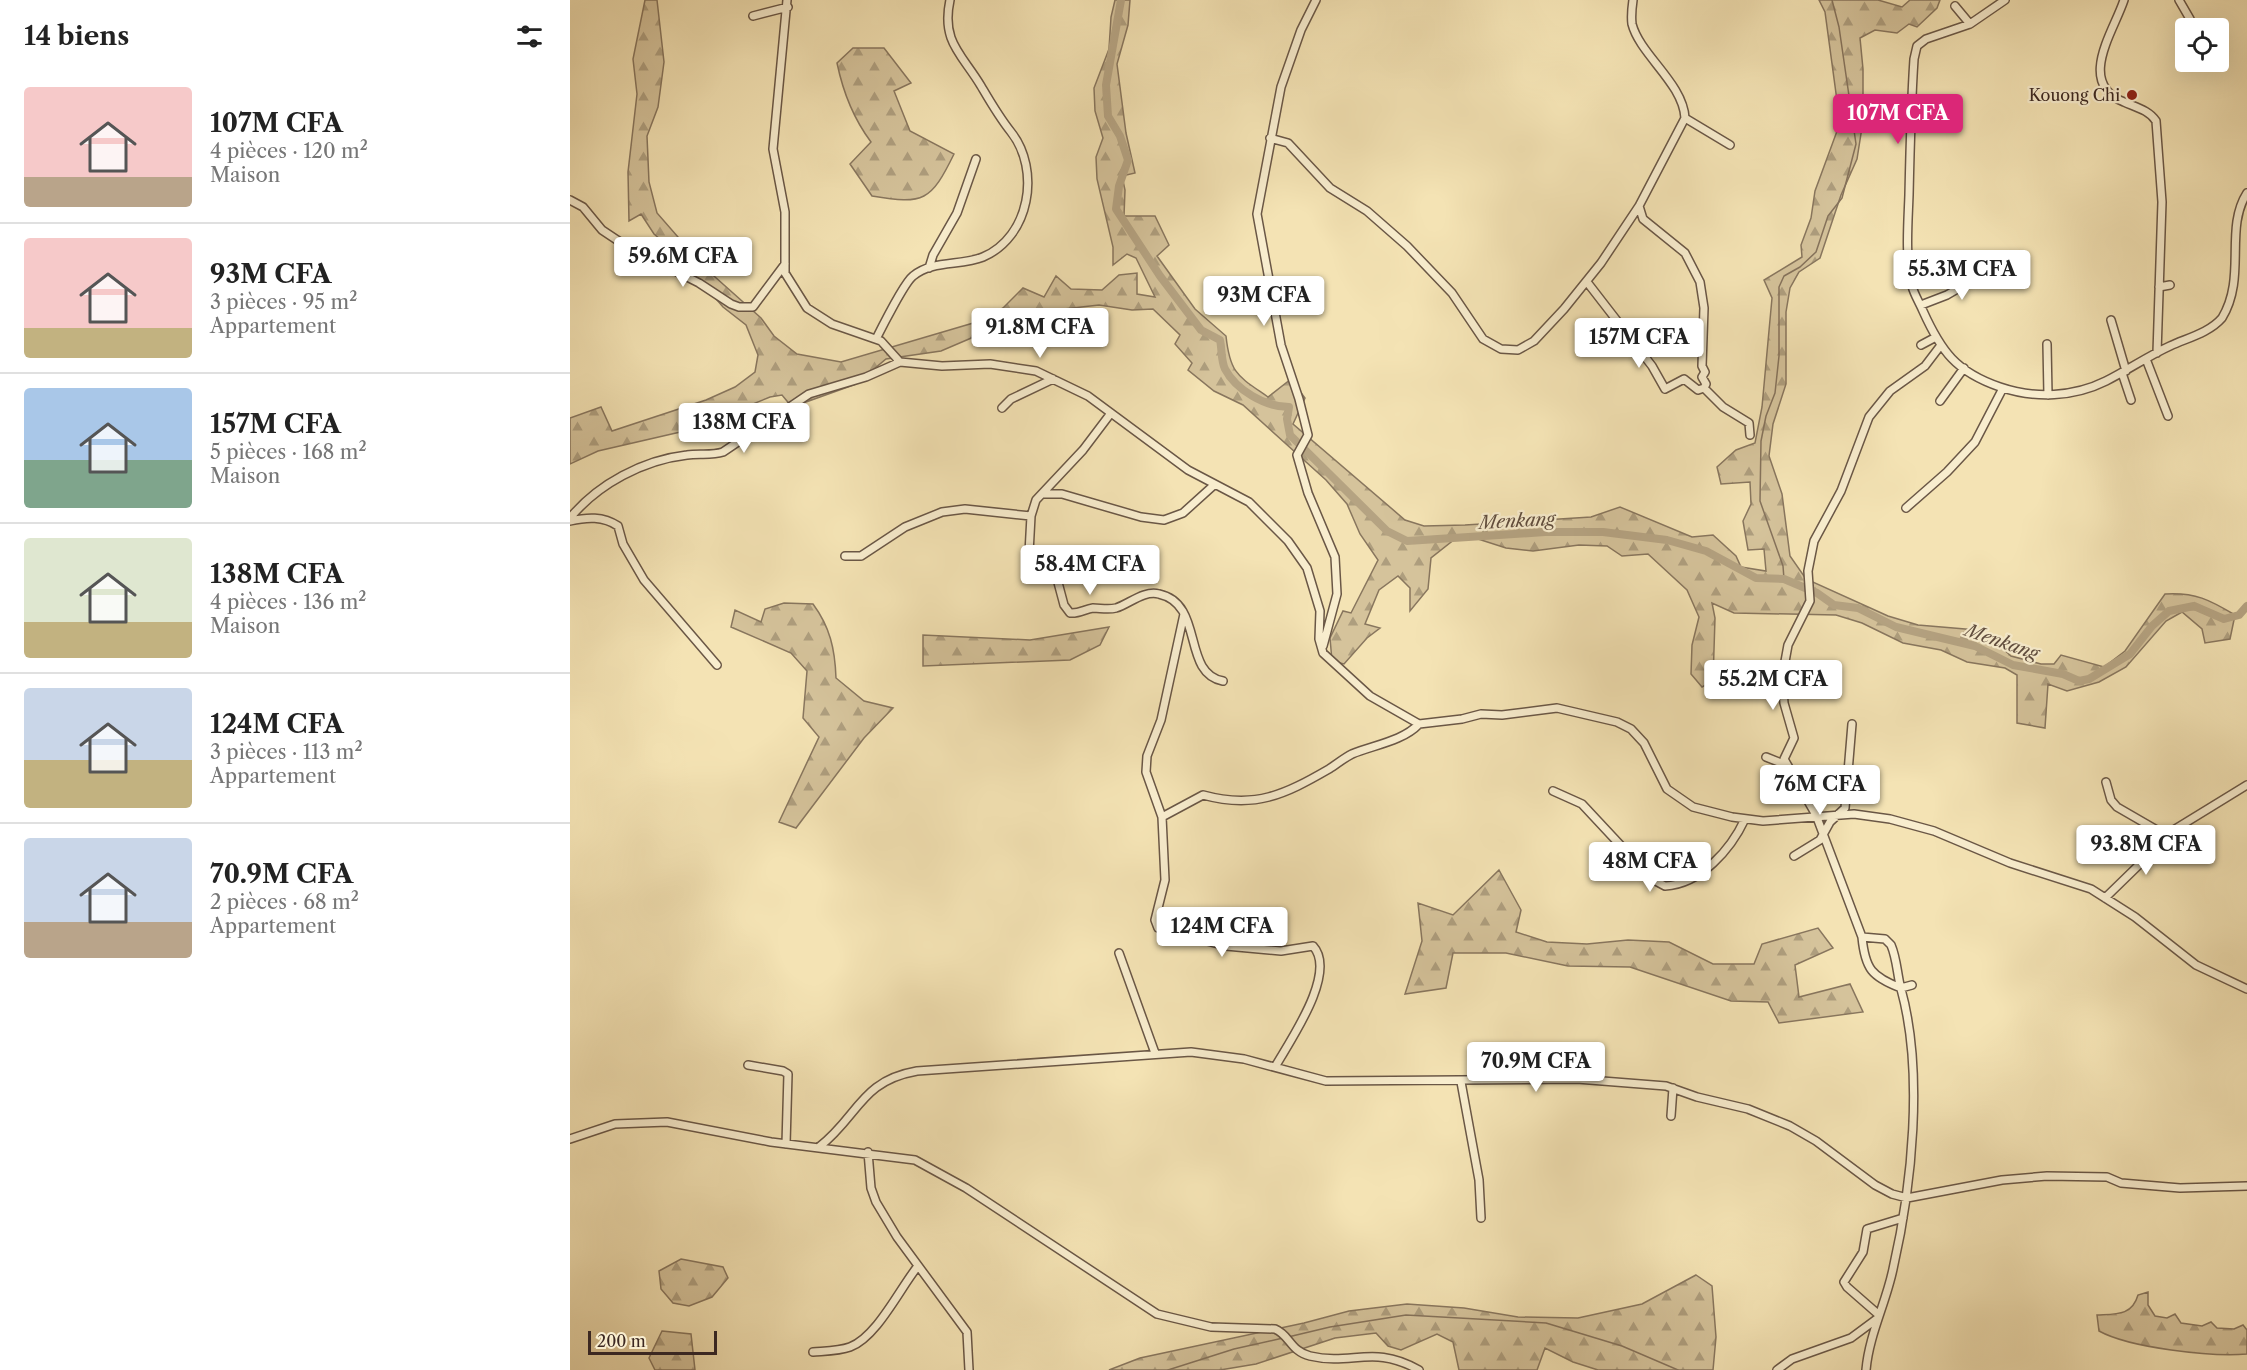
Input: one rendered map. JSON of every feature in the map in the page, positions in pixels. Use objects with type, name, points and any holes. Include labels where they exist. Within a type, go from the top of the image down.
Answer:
[{"type":"street","points":[[876,339],[907,282],[915,274],[929,268],[980,258],[1003,245],[1022,213],[1029,183],[1026,161],[1018,143],[993,108],[951,39],[946,24],[950,0]]},
{"type":"street","points":[[1316,0],[1297,40],[1281,87],[1257,206],[1281,345],[1308,435],[1297,455],[1311,501],[1332,546],[1337,573],[1337,594],[1323,639],[1323,653]]},
{"type":"street","points":[[1270,138],[1288,143],[1330,188],[1367,211],[1407,246],[1452,293],[1473,326],[1491,346],[1509,350],[1527,347],[1587,282],[1640,206],[1685,118],[1684,110],[1667,79],[1634,27],[1633,0]]},
{"type":"street","points":[[2006,0],[1970,24],[1920,42],[1914,59],[1908,244],[1912,286],[1936,338],[1948,356],[1983,381],[2003,388],[2048,394],[2087,390],[2215,325],[2229,309],[2238,289],[2241,250],[2238,212],[2247,193]]},
{"type":"street","points":[[2124,0],[2100,57],[2100,72],[2112,96],[2148,112],[2156,121],[2162,202],[2157,353]]},
{"type":"street","points":[[2179,0],[2189,18]]},
{"type":"street","points":[[753,16],[788,3],[773,149],[784,212],[785,264],[789,281],[807,308],[831,324],[876,339],[889,347],[900,362]]},
{"type":"street","points":[[1955,6],[1970,24]]},
{"type":"street","points":[[1685,118],[1730,145]]},
{"type":"street","points":[[929,268],[933,255],[957,213],[976,159]]},
{"type":"street","points":[[570,200],[583,207],[602,230],[626,246],[699,283],[739,307],[753,307],[785,264]]},
{"type":"street","points":[[1640,206],[1643,219],[1684,253],[1700,282],[1704,308],[1702,366],[1705,372],[1702,377],[1706,384],[1704,388]]},
{"type":"street","points":[[1921,305],[1947,295],[1990,270]]},
{"type":"street","points":[[1587,282],[1647,359],[1665,389],[1683,379],[1698,390],[1704,388]]},
{"type":"street","points":[[2159,287],[2170,285]]},
{"type":"street","points":[[2111,320],[2131,400]]},
{"type":"street","points":[[1921,345],[1936,338]]},
{"type":"street","points":[[2047,344],[2048,394]]},
{"type":"street","points":[[1912,985],[1901,988],[1878,978],[1871,972],[1865,957],[1862,937],[1816,816],[1784,756],[1794,738],[1784,703],[1782,678],[1788,645],[1808,606],[1808,571],[1814,541],[1840,491],[1865,424],[1890,391],[1924,366],[1941,345]]},
{"type":"street","points":[[2146,359],[2168,416]]},
{"type":"street","points":[[570,520],[605,486],[630,472],[680,456],[713,455],[723,452],[809,394],[866,377],[900,362],[1025,368],[1088,396],[1214,485],[1249,502],[1274,525],[1298,553],[1307,568],[1320,611],[1319,639],[1323,653],[1370,696],[1419,724]]},
{"type":"street","points":[[1940,401],[1964,368]]},
{"type":"street","points":[[1002,408],[1011,399],[1053,380]]},
{"type":"street","points":[[1704,388],[1723,407],[1749,423],[1750,435]]},
{"type":"street","points":[[1906,508],[1947,472],[1975,442],[2003,388]]},
{"type":"street","points":[[1110,413],[1083,450],[1036,500],[1031,516],[1029,553],[1032,565],[1056,576],[1068,612],[1073,614],[1091,608],[1117,608],[1132,600],[1156,593],[1176,604],[1193,632],[1196,657],[1207,673],[1223,681]]},
{"type":"street","points":[[1043,494],[1062,494],[1141,518],[1164,520],[1183,513],[1214,485]]},
{"type":"street","points":[[844,556],[861,556],[905,527],[951,510],[1031,516]]},
{"type":"street","points":[[570,520],[592,518],[608,520],[618,526],[623,544],[644,580],[717,665]]},
{"type":"street","points":[[1184,614],[1161,720],[1147,756],[1146,772],[1162,817],[1166,868],[1155,920],[1158,928],[1226,946],[1281,951],[1313,946],[1317,951],[1320,968],[1316,986],[1300,1028],[1275,1067]]},
{"type":"street","points":[[1162,817],[1203,795],[1228,802],[1249,802],[1266,798],[1313,778],[1345,758],[1395,738],[1419,724],[1444,722],[1480,714],[1502,715],[1557,708],[1628,726],[1644,743],[1661,781],[1674,796],[1693,807],[1763,821],[1842,814],[1890,819],[1920,827],[2032,871],[2086,887],[2135,917],[2196,964],[2247,989]]},
{"type":"street","points":[[1794,856],[1823,837],[1830,822],[1842,814],[1846,801],[1852,724]]},
{"type":"street","points":[[1766,757],[1788,767]]},
{"type":"street","points":[[2106,782],[2111,800],[2117,807],[2162,833]]},
{"type":"street","points":[[2105,898],[2143,861],[2162,833],[2198,815],[2247,785]]},
{"type":"street","points":[[1553,791],[1582,804],[1652,879],[1665,886],[1686,880],[1710,866],[1745,819]]},
{"type":"street","points":[[1862,937],[1881,939],[1890,943],[1897,963],[1910,1024],[1912,1068],[1907,1197],[1894,1268],[1878,1316],[1866,1370]]},
{"type":"street","points":[[1119,953],[1155,1053]]},
{"type":"street","points":[[819,1147],[839,1131],[870,1090],[899,1075],[1155,1053],[1210,1053],[1326,1081],[1461,1082],[1577,1079],[1673,1088],[1697,1097],[1748,1109],[1790,1126],[1815,1141],[1875,1185],[1892,1194],[1907,1197],[1991,1181],[2047,1176],[2107,1177],[2121,1183],[2180,1188],[2247,1186]]},
{"type":"street","points":[[748,1065],[783,1071],[788,1074],[786,1144]]},
{"type":"street","points":[[1461,1082],[1479,1180],[1481,1218]]},
{"type":"street","points":[[1671,1116],[1673,1088]]},
{"type":"street","points":[[570,1139],[615,1124],[661,1122],[786,1144],[868,1152],[915,1160],[935,1169],[1163,1316],[1211,1327],[1275,1329],[1281,1332],[1292,1347],[1305,1354],[1337,1359],[1382,1356],[1401,1361],[1419,1370]]},
{"type":"street","points":[[868,1152],[871,1188],[884,1219],[967,1332],[969,1370]]},
{"type":"street","points":[[1878,1316],[1844,1282],[1863,1252],[1867,1229],[1903,1218]]},
{"type":"street","points":[[813,1352],[842,1349],[857,1344],[884,1316],[918,1266]]},
{"type":"street","points":[[1777,1370],[1792,1359],[1851,1338],[1878,1316]]},
{"type":"green space","points":[[645,0],[657,0],[664,62],[658,107],[647,136],[649,182],[657,213],[705,268],[761,318],[774,336],[797,354],[841,362],[980,321],[1003,308],[1023,288],[1044,297],[1056,276],[1071,289],[1102,290],[1119,275],[1137,273],[1137,294],[1155,297],[1136,258],[1127,254],[1113,265],[1113,247],[1097,179],[1096,157],[1103,138],[1095,111],[1094,88],[1109,49],[1111,17],[1115,0],[1130,0],[1128,25],[1117,64],[1126,133],[1135,173],[1122,176],[1125,190],[1124,216],[1155,216],[1169,245],[1157,256],[1195,309],[1226,336],[1230,359],[1237,373],[1268,397],[1291,379],[1305,398],[1293,424],[1405,520],[1424,526],[1591,517],[1620,507],[1692,537],[1713,535],[1736,556],[1741,567],[1766,571],[1764,549],[1748,550],[1743,521],[1751,504],[1750,482],[1721,484],[1717,467],[1736,450],[1755,443],[1762,407],[1772,298],[1764,280],[1802,257],[1801,245],[1811,218],[1815,191],[1840,123],[1825,12],[1819,0],[1878,0],[1902,7],[1910,0],[1940,0],[1937,8],[1917,27],[1909,24],[1897,33],[1875,30],[1860,38],[1863,69],[1863,121],[1857,159],[1841,195],[1820,258],[1799,272],[1790,288],[1786,312],[1786,384],[1773,424],[1769,456],[1782,494],[1790,556],[1806,579],[1888,616],[1918,625],[1977,630],[1994,640],[2011,656],[2041,664],[2054,664],[2061,655],[2104,667],[2125,651],[2165,594],[2185,594],[2202,598],[2235,615],[2230,639],[2205,643],[2202,629],[2182,612],[2166,621],[2126,667],[2099,682],[2067,691],[2048,684],[2045,728],[2017,723],[2017,675],[2005,668],[1967,662],[1941,650],[1903,643],[1862,623],[1836,615],[1734,613],[1712,603],[1715,618],[1713,681],[1702,687],[1691,674],[1692,645],[1699,617],[1687,590],[1648,554],[1622,556],[1607,546],[1579,545],[1533,551],[1506,548],[1475,538],[1455,539],[1431,558],[1428,589],[1410,611],[1410,588],[1398,576],[1379,590],[1365,624],[1380,628],[1367,638],[1344,664],[1332,661],[1330,638],[1343,611],[1351,613],[1378,560],[1360,534],[1347,504],[1326,480],[1243,405],[1214,391],[1188,370],[1192,363],[1175,344],[1180,335],[1153,309],[1132,310],[1099,305],[1055,310],[976,336],[941,351],[886,359],[856,384],[792,407],[782,395],[770,397],[689,430],[598,451],[570,464],[570,418],[601,407],[612,431],[706,400],[735,387],[755,372],[758,355],[746,325],[723,307],[704,285],[679,267],[667,245],[654,234],[641,214],[629,221],[628,172],[637,94],[633,59]]},
{"type":"green space","points":[[853,48],[884,48],[911,83],[894,91],[910,131],[954,154],[939,182],[924,196],[904,200],[872,196],[850,164],[871,142],[850,104],[837,63]]},
{"type":"green space","points":[[784,603],[813,604],[824,621],[830,639],[836,678],[864,701],[893,708],[864,738],[796,828],[779,822],[819,737],[803,718],[807,671],[791,653],[731,627],[735,610],[761,622],[765,609]]},
{"type":"green space","points":[[1109,627],[1100,645],[1070,660],[923,666],[923,635],[1030,640]]},
{"type":"green space","points":[[1499,870],[1521,910],[1516,932],[1547,942],[1587,944],[1628,940],[1669,942],[1713,964],[1754,964],[1762,944],[1818,928],[1833,948],[1795,965],[1799,997],[1850,984],[1863,1012],[1779,1023],[1768,1002],[1731,1001],[1630,967],[1568,966],[1506,953],[1453,953],[1446,988],[1405,994],[1422,941],[1418,903],[1453,915]]},
{"type":"green space","points":[[681,1259],[723,1267],[728,1278],[712,1297],[689,1306],[673,1303],[661,1289],[659,1271]]},
{"type":"green space","points":[[1696,1275],[1712,1286],[1716,1337],[1713,1370],[1598,1370],[1573,1362],[1545,1348],[1537,1370],[1459,1370],[1453,1342],[1437,1334],[1401,1350],[1388,1346],[1376,1333],[1335,1338],[1256,1364],[1220,1370],[1109,1370],[1140,1358],[1304,1323],[1349,1311],[1407,1304],[1464,1308],[1518,1317],[1578,1318],[1642,1304]]},
{"type":"green space","points":[[2148,1292],[2148,1305],[2155,1316],[2167,1318],[2175,1314],[2181,1323],[2202,1326],[2211,1322],[2217,1328],[2234,1329],[2243,1325],[2247,1330],[2247,1354],[2213,1354],[2150,1347],[2099,1331],[2097,1315],[2117,1314],[2127,1310],[2132,1307],[2138,1295]]},
{"type":"green space","points":[[662,1331],[691,1334],[695,1370],[655,1370],[649,1358]]},
{"type":"waterway","name":"Menkang","points":[[1121,0],[1106,85],[1108,116],[1120,136],[1128,160],[1119,186],[1116,209],[1160,276],[1201,330],[1220,340],[1222,359],[1230,377],[1236,384],[1261,401],[1289,407],[1287,419],[1290,435],[1387,531],[1407,541],[1545,532],[1603,532],[1667,540],[1706,551],[1756,578],[1784,579],[1817,593],[1834,605],[1858,608],[1896,627],[1975,646],[2013,665],[2063,674],[2079,681],[2089,679],[2130,654],[2152,626],[2169,611],[2194,606],[2224,619],[2239,615],[2247,606]]},
{"type":"waterway","points":[[1784,579],[1783,566],[1760,501],[1761,441],[1766,416],[1775,393],[1779,356],[1779,287],[1784,276],[1800,267],[1816,252],[1828,216],[1842,198],[1856,144],[1839,27],[1832,0]]},
{"type":"waterway","points":[[1288,1337],[1330,1327],[1406,1315],[1546,1323],[1622,1346],[1678,1370]]},
{"type":"waterway","points":[[1168,1370],[1234,1349],[1283,1338]]},
{"type":"place","name":"Kouong Chi","points":[[2132,95]]}]
